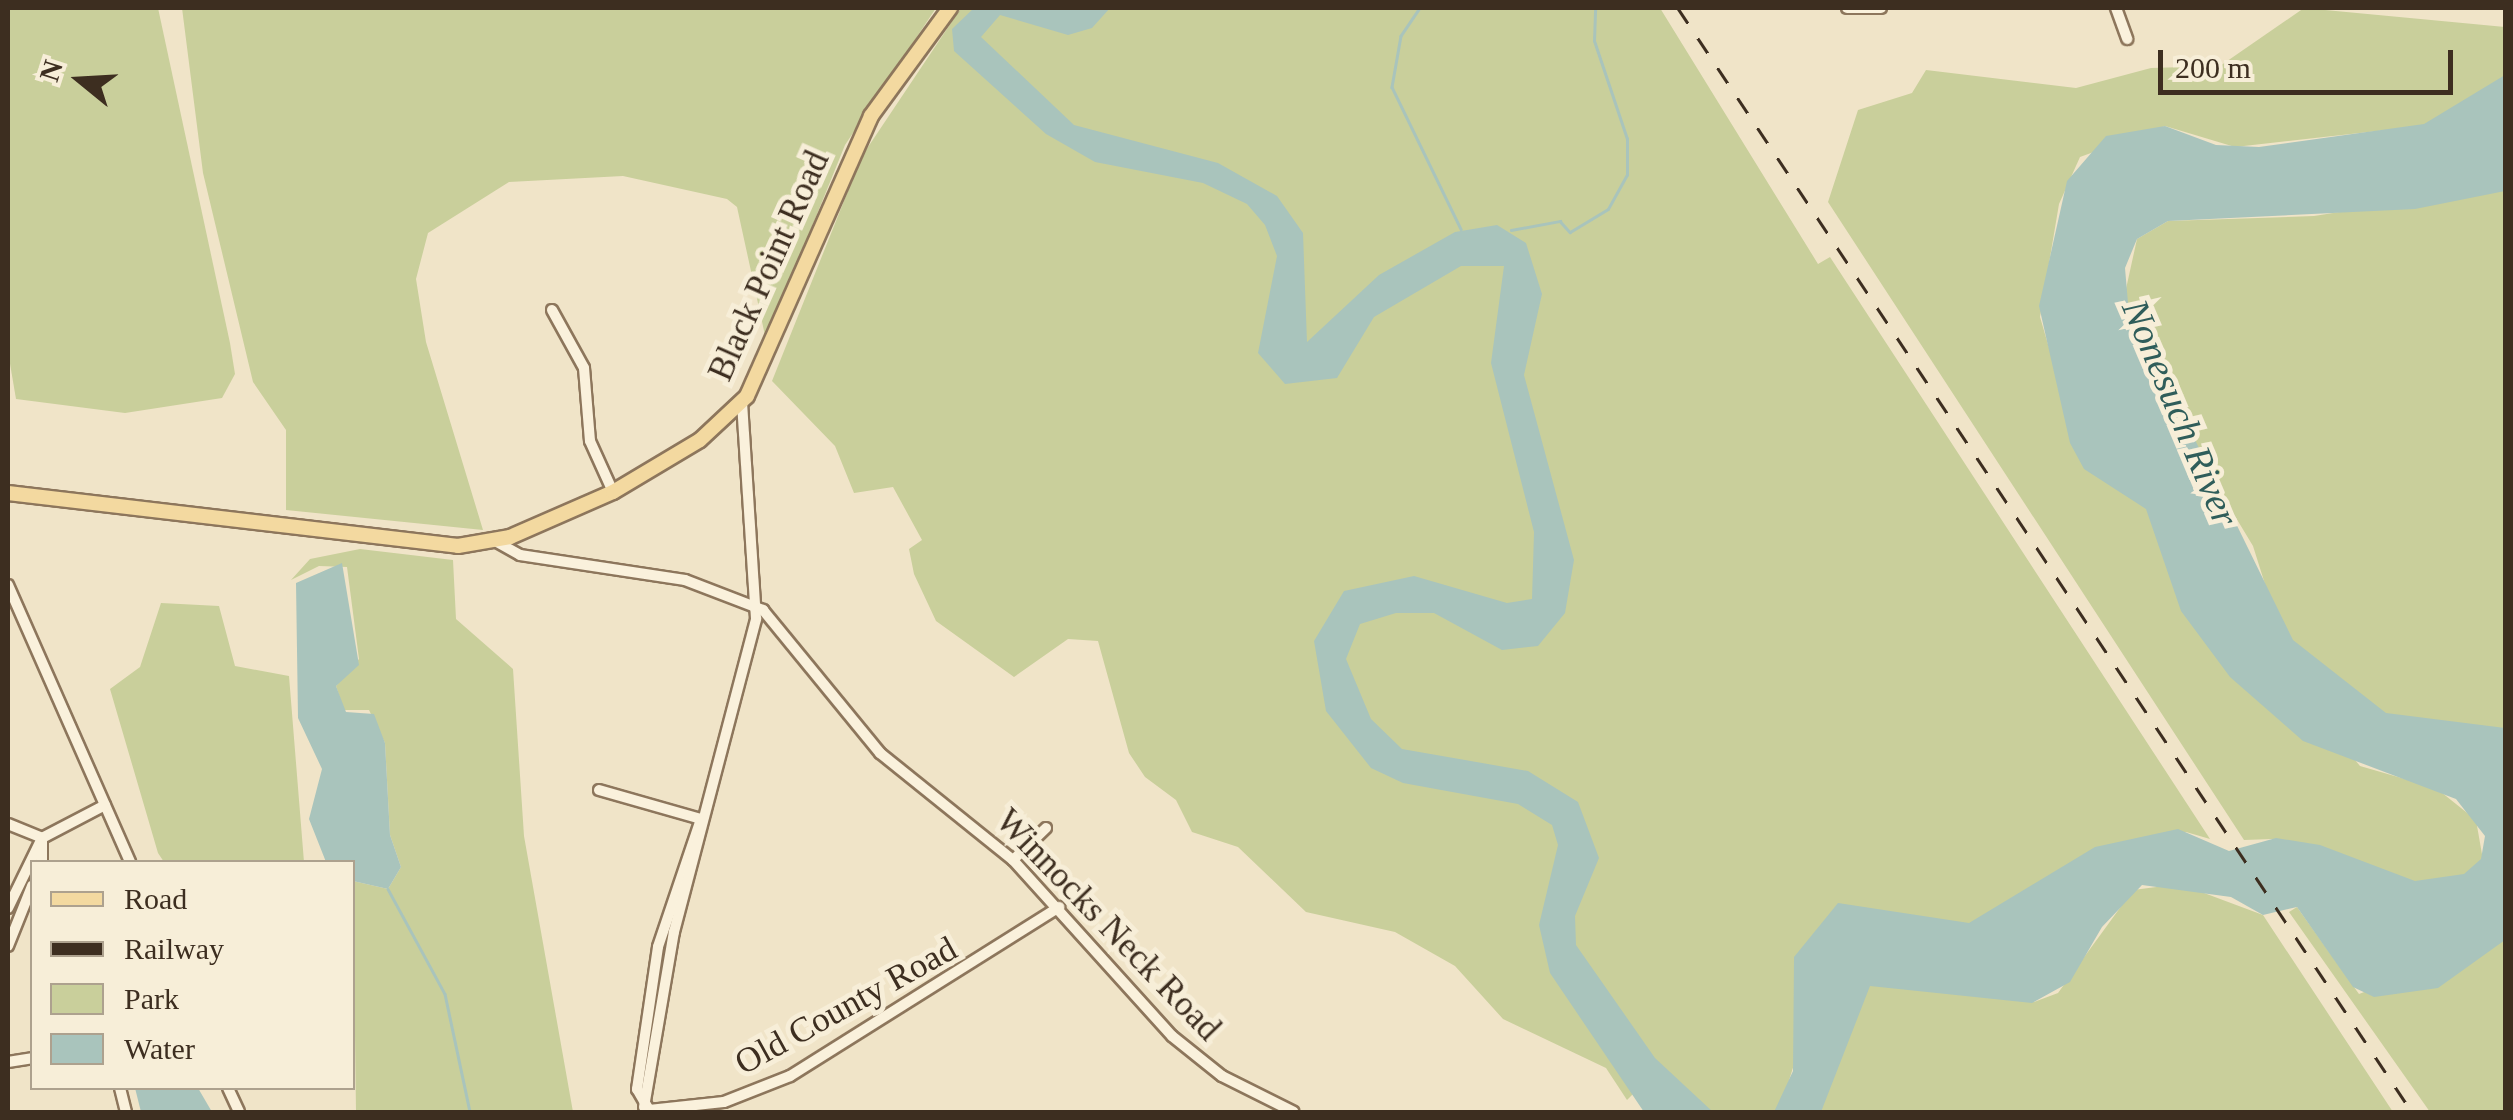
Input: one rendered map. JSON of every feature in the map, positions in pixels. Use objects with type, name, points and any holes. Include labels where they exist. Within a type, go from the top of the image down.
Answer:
[{"type":"main road","name":"Black Point Road","points":[[8,493],[401,543],[495,541],[613,492],[700,440],[742,402],[870,116],[950,8]]},
{"type":"street","points":[[1847,8],[1881,8]]},
{"type":"street","points":[[2116,8],[2127,39]]},
{"type":"street","points":[[552,310],[584,368],[590,441],[613,492]]},
{"type":"street","name":"Old County Road","points":[[742,402],[758,606],[701,819],[644,1107],[702,1106],[790,1076],[1058,907]]},
{"type":"street","name":"Winnocks Neck Road","points":[[495,541],[520,556],[685,580],[758,606],[799,644],[887,761],[1013,860],[1184,1048],[1282,1110],[1294,1112]]},
{"type":"street","points":[[8,585],[129,860]]},
{"type":"street","points":[[599,790],[701,819]]},
{"type":"street","points":[[31,860],[42,838],[105,805]]},
{"type":"street","points":[[8,824],[42,838]]},
{"type":"street","points":[[1013,860],[1046,828]]},
{"type":"street","points":[[42,838],[42,860]]},
{"type":"street","points":[[8,908],[30,861]]},
{"type":"street","points":[[14,892],[30,895]]},
{"type":"street","points":[[8,946],[30,897]]},
{"type":"green space","points":[[8,8],[158,8],[230,343],[235,374],[222,398],[125,413],[16,399],[8,352]]},
{"type":"green space","points":[[182,8],[936,8],[845,145],[766,340],[737,207],[727,199],[623,176],[509,182],[428,233],[416,279],[426,342],[483,530],[286,510],[286,430],[253,382],[203,173]]},
{"type":"green space","points":[[961,8],[1660,8],[1818,264],[1830,257],[2210,839],[2186,832],[1968,928],[1935,922],[1797,1055],[1779,1112],[1708,1112],[1660,1067],[1627,1100],[1606,1068],[1503,1019],[1455,966],[1395,932],[1306,912],[1238,847],[1192,832],[1176,800],[1145,777],[1129,753],[1098,641],[1068,639],[1014,677],[936,621],[914,574],[909,549],[922,540],[893,487],[854,493],[835,446],[772,381],[862,156]]},
{"type":"green space","points":[[2304,8],[2505,27],[2505,78],[2440,124],[2235,147],[2165,126],[2080,157],[2059,204],[2040,317],[2084,467],[2139,497],[2360,766],[2436,788],[2476,820],[2483,860],[2464,878],[2419,887],[2272,839],[2244,840],[1828,202],[1858,110],[1912,93],[1926,70],[2076,88],[2151,68],[2220,66]]},
{"type":"green space","points":[[2505,186],[2505,741],[2393,719],[2286,651],[2253,546],[2180,425],[2124,298],[2137,239],[2168,221],[2314,216]]},
{"type":"green space","points":[[360,549],[453,560],[456,619],[513,669],[524,836],[573,1112],[356,1112],[355,881],[388,889],[401,867],[390,835],[385,743],[369,710],[344,710],[336,686],[359,659],[347,567],[319,566],[291,580],[310,559]]},
{"type":"green space","points":[[161,603],[219,606],[235,666],[289,676],[304,860],[163,860],[110,689],[140,667]]},
{"type":"green space","points":[[2180,884],[2263,915],[2393,1112],[1816,1112],[1868,979],[2034,1002],[2058,993],[2133,890]]},
{"type":"green space","points":[[2297,907],[2359,994],[2505,938],[2505,1112],[2430,1112],[2289,912]]},
{"type":"water","points":[[974,8],[1110,8],[1092,28],[1068,35],[1000,15],[981,37],[1074,125],[1218,163],[1277,196],[1303,233],[1307,342],[1379,275],[1455,232],[1497,225],[1526,243],[1542,294],[1524,375],[1574,560],[1565,613],[1538,646],[1502,650],[1434,613],[1396,613],[1360,624],[1346,659],[1371,719],[1402,749],[1528,771],[1578,802],[1599,858],[1575,916],[1576,945],[1655,1058],[1713,1112],[1644,1112],[1550,973],[1539,925],[1558,845],[1552,825],[1518,804],[1403,783],[1371,768],[1326,711],[1314,641],[1344,591],[1414,576],[1507,603],[1532,599],[1534,532],[1491,363],[1504,266],[1461,266],[1374,317],[1337,378],[1285,384],[1258,353],[1277,256],[1265,225],[1247,204],[1203,183],[1095,162],[1046,134],[954,51],[952,29]]},
{"type":"water","name":"Nonesuch River","points":[[2505,75],[2505,191],[2415,209],[2168,221],[2137,239],[2125,268],[2128,303],[2293,640],[2386,713],[2505,728],[2505,940],[2438,988],[2374,997],[2353,987],[2297,907],[2263,915],[2231,897],[2142,885],[2102,927],[2070,982],[2032,1003],[1870,986],[1821,1112],[1774,1112],[1793,1071],[1794,957],[1838,903],[1969,923],[2095,847],[2178,829],[2229,851],[2276,838],[2320,845],[2415,881],[2464,874],[2481,859],[2485,836],[2456,799],[2303,741],[2230,677],[2181,611],[2146,509],[2084,469],[2070,443],[2039,306],[2067,181],[2106,136],[2165,126],[2216,145],[2259,147],[2424,124]]},
{"type":"water","points":[[342,563],[359,665],[336,686],[346,712],[374,714],[385,743],[390,835],[401,867],[388,889],[355,881],[355,860],[325,860],[309,819],[322,769],[298,718],[296,583]]},
{"type":"water","points":[[136,1090],[199,1090],[212,1112],[141,1112]]},
{"type":"waterway","points":[[1420,8],[1401,36],[1392,87],[1461,229]]},
{"type":"waterway","points":[[1511,230],[1560,221],[1570,232],[1608,209],[1627,175],[1627,139],[1594,41],[1595,8]]},
{"type":"waterway","points":[[388,889],[445,994],[470,1112]]},
{"type":"railway","points":[[1678,8],[2412,1112]]}]
